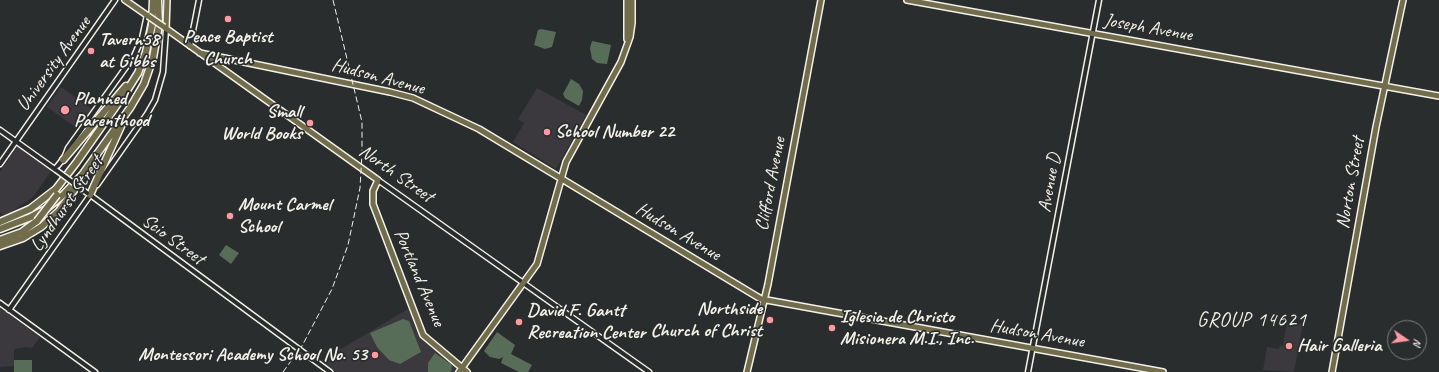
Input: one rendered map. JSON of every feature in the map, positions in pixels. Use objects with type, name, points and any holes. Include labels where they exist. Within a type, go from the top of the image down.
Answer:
[{"type":"highway","points":[[0,222],[26,211],[48,196],[67,176],[129,88],[146,52],[152,25],[153,0]]},
{"type":"highway","points":[[88,194],[152,63],[163,27],[159,0]]},
{"type":"highway","points":[[63,160],[128,84],[146,52]]},
{"type":"highway","points":[[0,246],[31,234],[52,218],[82,178],[136,98]]},
{"type":"highway","points":[[0,229],[31,217],[59,199],[78,179],[108,139]]},
{"type":"highway","points":[[0,240],[19,234],[37,221],[89,145]]},
{"type":"main road","name":"North Street","points":[[125,0],[378,180]]},
{"type":"main road","points":[[163,27],[167,0]]},
{"type":"main road","points":[[627,0],[627,42]]},
{"type":"main road","points":[[460,370],[525,283],[538,262],[560,178],[568,157],[618,66],[627,42],[632,28],[632,0]]},
{"type":"main road","name":"Clifford Avenue","points":[[747,372],[755,332],[764,300],[821,0]]},
{"type":"main road","name":"Joseph Avenue","points":[[907,0],[1439,96]]},
{"type":"main road","name":"Norton Street","points":[[1332,372],[1385,86],[1403,0]]},
{"type":"main road","name":"Hudson Avenue","points":[[200,53],[413,98],[480,129],[728,280],[764,300],[1163,372]]},
{"type":"main road","points":[[218,66],[218,62],[223,57]]},
{"type":"main road","name":"Portland Avenue","points":[[378,180],[374,191],[373,204],[423,335],[460,370],[468,372]]},
{"type":"street","name":"University Avenue","points":[[0,164],[115,0]]},
{"type":"street","points":[[190,46],[199,0]]},
{"type":"street","name":"Avenue D","points":[[1028,372],[1100,0]]},
{"type":"street","points":[[56,170],[63,160],[67,149],[135,53],[143,35],[147,15]]},
{"type":"street","name":"Lyndhurst Street","points":[[9,310],[88,194],[147,114],[160,85],[163,27]]},
{"type":"street","name":"Scio Street","points":[[0,130],[330,372]]},
{"type":"street","name":"North Street","points":[[378,180],[649,372]]},
{"type":"street","points":[[0,303],[95,372]]},
{"type":"shaded area","points":[[61,87],[92,109],[78,129],[47,107]]},
{"type":"shaded area","name":"School Number 22","points":[[537,88],[586,115],[556,169],[513,142],[524,123],[518,119]]},
{"type":"shaded area","points":[[18,145],[52,170],[33,197],[11,212],[3,215],[0,212],[0,172]]},
{"type":"shaded area","points":[[0,308],[40,337],[32,348],[26,347],[14,349],[14,366],[0,367]]},
{"type":"shaded area","points":[[408,309],[419,336],[455,367],[454,372],[336,372],[321,361],[339,348],[341,349]]},
{"type":"shaded area","points":[[1287,321],[1303,324],[1294,372],[1263,370],[1267,347],[1279,349],[1280,345],[1283,346]]},
{"type":"green space","points":[[541,29],[556,32],[552,47],[545,49],[534,45],[538,30]]},
{"type":"green space","points":[[592,41],[611,45],[607,64],[597,63],[592,59],[590,48]]},
{"type":"green space","points":[[571,79],[579,84],[583,91],[582,100],[579,106],[565,98],[563,94]]},
{"type":"green space","points":[[226,245],[239,253],[231,264],[219,255]]},
{"type":"green space","points":[[403,319],[409,321],[421,352],[400,364],[389,360],[377,347],[370,333]]},
{"type":"green space","points":[[497,332],[515,345],[511,354],[532,365],[528,372],[519,372],[501,363],[503,357],[499,359],[490,357],[484,351]]},
{"type":"green space","points":[[435,353],[452,365],[451,372],[428,372],[428,363]]},
{"type":"green space","points":[[14,360],[32,360],[32,372],[14,372]]},
{"type":"railway","points":[[283,372],[302,346],[332,289],[348,245],[360,188],[362,122],[333,0]]},
{"type":"place","name":"Peace Baptist Church","points":[[228,19]]},
{"type":"place","name":"Tavern58 at Gibbs","points":[[91,51]]},
{"type":"place","name":"Planned Parenthood","points":[[65,110]]},
{"type":"place","name":"Small World Books","points":[[310,123]]},
{"type":"place","name":"School Number 22","points":[[547,132]]},
{"type":"place","name":"Mount Carmel School","points":[[230,216]]},
{"type":"place","name":"Northside Church of Christ","points":[[770,320]]},
{"type":"place","name":"David F. Gantt Recreation Center","points":[[519,322]]},
{"type":"place","name":"Iglesia de Christo Misionera M.I., Inc.","points":[[832,328]]},
{"type":"place","name":"Hair Galleria","points":[[1289,346]]},
{"type":"place","name":"Montessori Academy School No. 53","points":[[375,355]]},
{"type":"district","name":"GROUP 14621","points":[[1252,321]]}]
